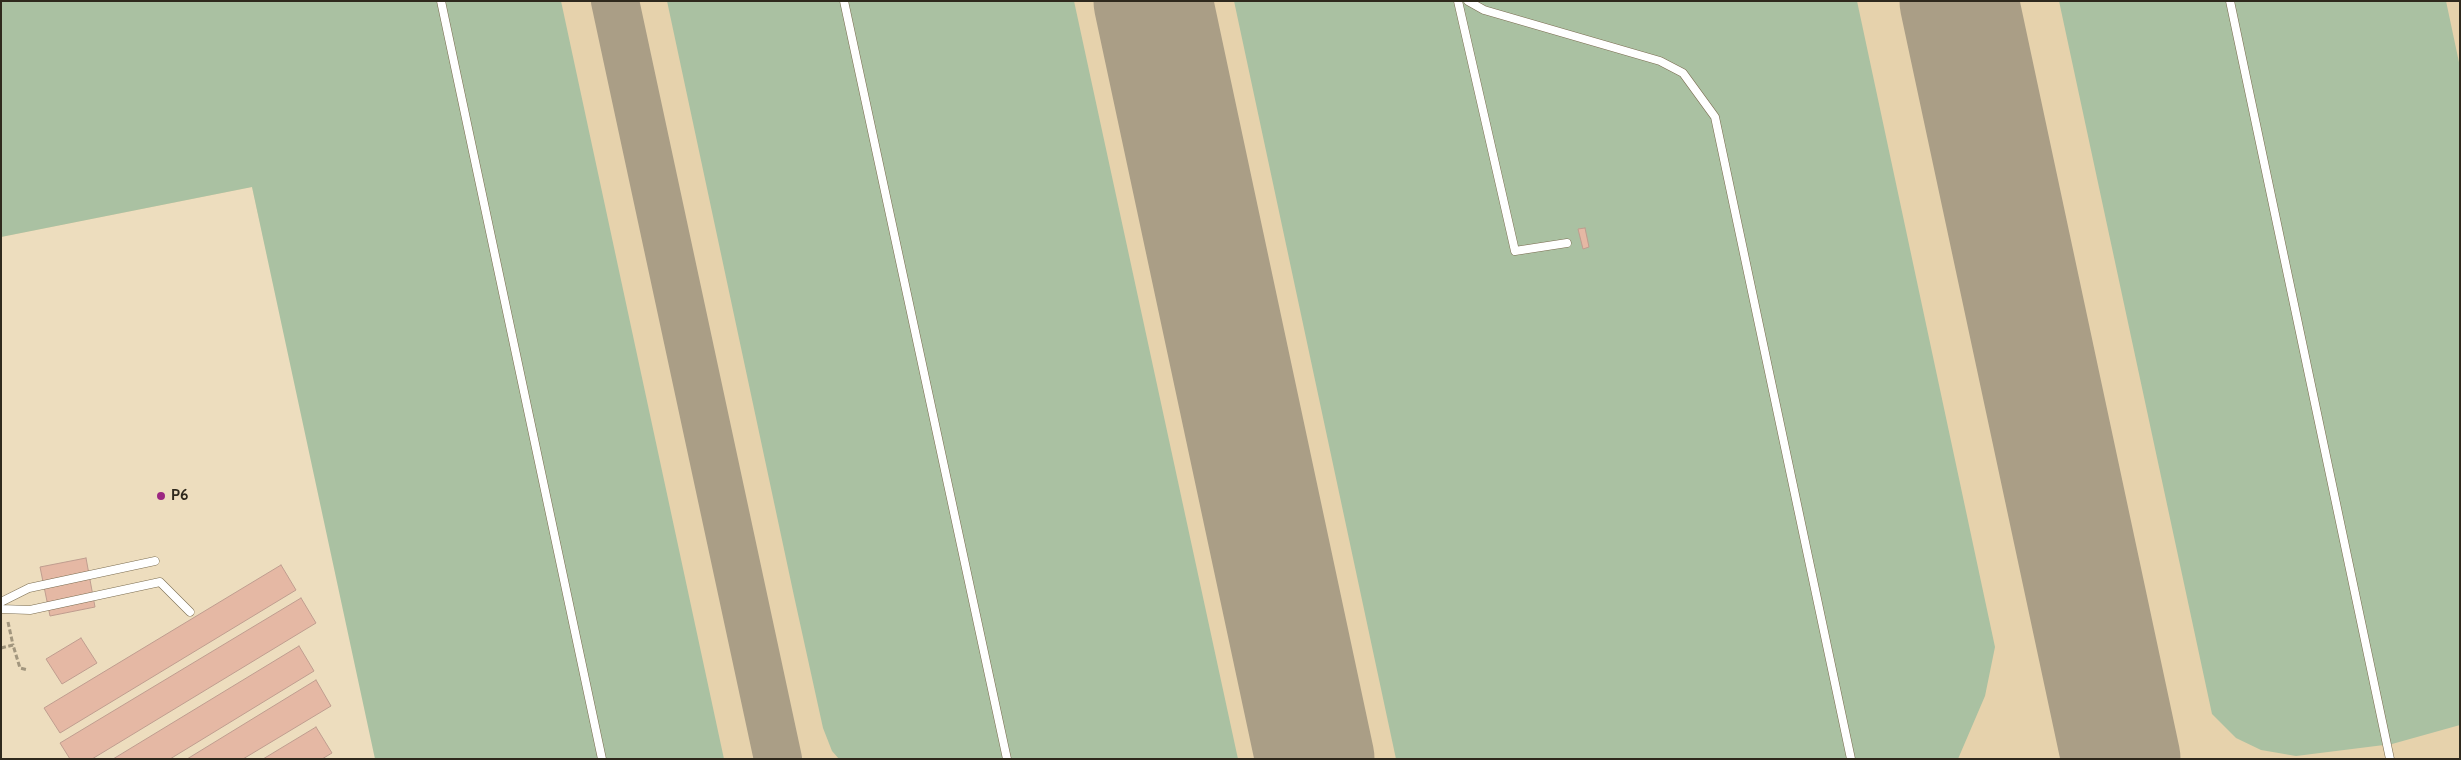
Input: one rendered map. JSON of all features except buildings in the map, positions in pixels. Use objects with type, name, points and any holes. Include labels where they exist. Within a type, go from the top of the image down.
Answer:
[{"type":"lane","points":[[441,1],[602,759]]},
{"type":"lane","points":[[844,1],[1007,759]]},
{"type":"lane","points":[[1458,1],[1514,251],[1567,243]]},
{"type":"lane","points":[[1468,1],[1484,10],[1660,61],[1683,73],[1715,117],[1852,759]]},
{"type":"lane","points":[[2230,1],[2390,759]]},
{"type":"lane","points":[[1,602],[29,588],[155,561]]},
{"type":"lane","points":[[1,609],[30,610],[160,582],[190,612]]},
{"type":"path","points":[[1,648],[14,645],[20,668],[28,670]]},
{"type":"shaded area","points":[[1,1],[2460,1],[2460,759],[588,759],[306,430],[252,187],[1,237]]},
{"type":"green space","points":[[1,1],[561,1],[724,759],[375,759],[252,187],[1,237]]},
{"type":"green space","points":[[667,1],[1074,1],[1238,759],[839,759],[832,751],[823,728]]},
{"type":"green space","points":[[1234,1],[1857,1],[1995,647],[1985,696],[1958,759],[1396,759]]},
{"type":"green space","points":[[2059,1],[2446,1],[2460,67],[2460,725],[2392,744],[2296,756],[2261,750],[2236,738],[2212,714]]},
{"type":"taxiway","points":[[615,1],[778,759]]},
{"type":"taxiway","points":[[2110,710],[2128,739],[2144,759]]},
{"type":"runway","points":[[1153,1],[1315,759]]},
{"type":"runway","points":[[1959,1],[2121,759]]},
{"type":"place","name":"P6","points":[[161,496]]}]
